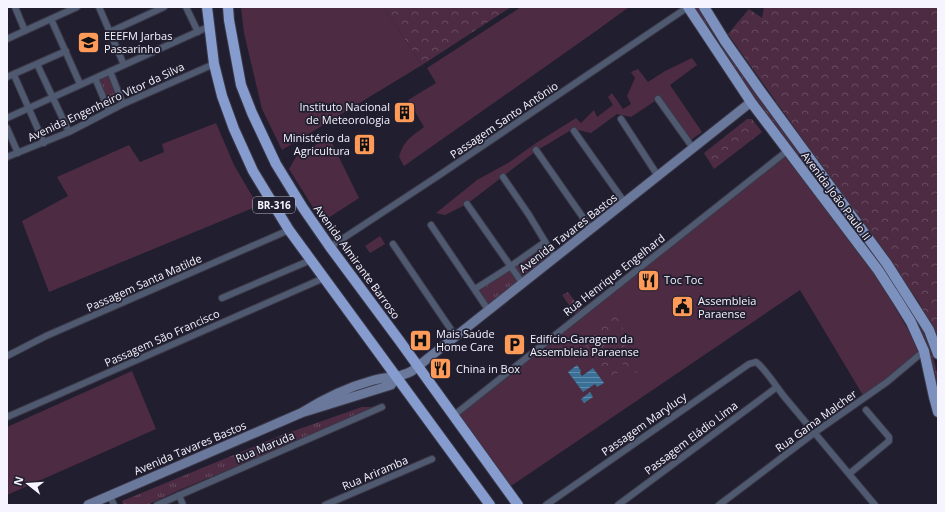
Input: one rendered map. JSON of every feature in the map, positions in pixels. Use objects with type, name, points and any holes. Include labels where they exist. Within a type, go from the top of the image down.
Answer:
[{"type":"highway","name":"BR-316","points":[[207,7],[208,27],[214,64],[226,108],[253,171],[289,230],[379,354],[398,377],[490,505]]},
{"type":"highway","name":"Avenida Almirante Barroso","points":[[228,7],[241,84],[252,113],[276,164],[303,208],[330,247],[518,505]]},
{"type":"main road","name":"Avenida João Paulo II","points":[[688,7],[751,102],[878,270],[911,322],[924,351],[938,412]]},
{"type":"main road","name":"Avenida João Paulo II","points":[[704,7],[761,92],[887,264],[928,330],[938,354]]},
{"type":"main road","points":[[702,27],[707,28],[718,43],[722,44],[726,41]]},
{"type":"main road","name":"Avenida Tavares Bastos","points":[[88,505],[301,413],[391,385],[398,377],[418,367],[751,102]]},
{"type":"street","points":[[15,7],[25,31]]},
{"type":"street","points":[[7,39],[51,20],[76,7]]},
{"type":"street","points":[[99,7],[124,65]]},
{"type":"street","points":[[110,32],[164,7]]},
{"type":"street","points":[[186,7],[198,32]]},
{"type":"street","name":"Passagem Santo Antônio","points":[[330,247],[688,7]]},
{"type":"street","points":[[51,20],[80,84]]},
{"type":"street","points":[[7,118],[208,27]]},
{"type":"street","points":[[7,78],[66,51]]},
{"type":"street","points":[[37,64],[69,132]]},
{"type":"street","name":"Avenida Engenheiro Vitor da Silva","points":[[7,157],[69,132],[123,104],[214,64]]},
{"type":"street","points":[[110,72],[123,104]]},
{"type":"street","points":[[14,74],[44,143]]},
{"type":"street","points":[[95,78],[109,111]]},
{"type":"street","points":[[658,99],[693,148]]},
{"type":"street","points":[[621,119],[658,176]]},
{"type":"street","points":[[7,128],[18,153]]},
{"type":"street","points":[[574,131],[625,203]]},
{"type":"street","points":[[536,150],[591,229]]},
{"type":"street","name":"Rua Henrique Engelhard","points":[[453,416],[787,151]]},
{"type":"street","points":[[503,177],[529,215],[555,258]]},
{"type":"street","points":[[467,204],[523,284]]},
{"type":"street","points":[[431,225],[489,311]]},
{"type":"street","name":"Passagem Santa Matilde","points":[[7,356],[46,336],[289,230]]},
{"type":"street","points":[[475,289],[545,242]]},
{"type":"street","points":[[393,244],[456,337]]},
{"type":"street","points":[[222,298],[311,260]]},
{"type":"street","name":"Passagem São Francisco","points":[[7,417],[324,278]]},
{"type":"street","name":"Rua Gama Malcher","points":[[719,505],[886,382],[924,351]]},
{"type":"street","name":"Passagem Marylucy","points":[[546,505],[749,364],[756,362],[763,368],[777,387]]},
{"type":"street","points":[[777,387],[814,434],[875,505]]},
{"type":"street","name":"Passagem Eládio Lima","points":[[618,505],[777,387]]},
{"type":"street","name":"Rua Maruda","points":[[157,505],[382,407]]},
{"type":"street","points":[[849,474],[889,441],[889,437],[866,410]]},
{"type":"street","name":"Rua Ariramba","points":[[325,505],[432,459]]},
{"type":"street","points":[[179,495],[183,505]]},
{"type":"street","points":[[110,496],[114,505]]},
{"type":"green space","points":[[241,7],[383,7],[422,65],[282,150],[262,109],[244,33]]},
{"type":"green space","points":[[383,7],[511,7],[422,65]]},
{"type":"green space","points":[[521,7],[629,7],[404,166],[399,157],[403,147],[408,139],[424,127],[408,100],[436,83],[427,68]]},
{"type":"green space","points":[[691,7],[700,7],[721,39],[718,40],[707,25],[700,21]]},
{"type":"green space","points":[[764,7],[938,7],[938,341],[919,302],[728,34],[749,9],[762,18]]},
{"type":"green space","points":[[718,44],[723,45],[907,299],[930,343],[938,378],[938,393],[932,361],[927,345],[898,291],[884,270],[738,75]]},
{"type":"green space","points":[[692,58],[697,65],[670,85],[702,132],[688,142],[658,99],[631,117],[617,114],[591,133],[573,129],[536,151],[467,204],[445,215],[436,213],[477,180],[508,163],[536,143],[576,118],[581,123],[594,110],[597,117],[613,105],[608,97],[612,93],[623,109],[631,104],[627,96],[635,78],[631,72],[638,69],[648,82],[665,71]]},
{"type":"green space","points":[[108,74],[119,101],[110,106],[98,79]]},
{"type":"green space","points":[[747,119],[752,119],[762,132],[714,169],[704,153]]},
{"type":"green space","points":[[216,123],[234,165],[258,206],[49,292],[22,221],[68,196],[57,177],[129,145],[140,162],[164,152],[162,144]]},
{"type":"green space","points":[[329,137],[359,198],[322,222],[289,169],[296,157]]},
{"type":"green space","name":"Assembleia Paraense","points":[[783,154],[875,273],[921,352],[864,397],[800,290],[505,490],[452,416]]},
{"type":"green space","points":[[612,199],[616,205],[593,223],[586,214]]},
{"type":"green space","points":[[380,236],[385,244],[370,253],[365,246]]},
{"type":"green space","points":[[544,245],[551,256],[522,278],[514,265]]},
{"type":"green space","points":[[509,269],[519,283],[489,305],[479,290]]},
{"type":"green space","points":[[568,292],[582,311],[576,315],[562,295]]},
{"type":"green space","points":[[622,311],[626,320],[621,333],[626,348],[620,354],[615,351],[606,337],[602,340],[610,359],[617,364],[618,371],[616,377],[608,381],[596,368],[591,351],[586,347],[584,339],[602,319],[609,315],[611,318]]},
{"type":"green space","points":[[631,352],[639,361],[645,375],[624,369],[621,358],[625,353]]},
{"type":"green space","points":[[132,371],[156,429],[7,495],[7,427]]},
{"type":"green space","points":[[362,407],[380,407],[177,491],[147,505],[123,505],[122,501],[282,435]]},
{"type":"water","points":[[577,365],[582,376],[593,368],[604,383],[597,387],[595,384],[583,392],[568,372]]},
{"type":"water","points":[[590,392],[593,397],[584,403],[581,399]]},
{"type":"place","name":"EEEFM Jarbas Passarinho","points":[[88,42]]},
{"type":"place","name":"Instituto Nacional de Meteorologia","points":[[405,113]]},
{"type":"place","name":"Ministério da Agricultura","points":[[365,144]]},
{"type":"place","name":"Toc Toc","points":[[649,280]]},
{"type":"place","name":"Assembleia Paraense","points":[[683,307]]},
{"type":"place","name":"Mais Saúde Home Care","points":[[421,340]]},
{"type":"place","name":"Edifício-Garagem da Assembleia Paraense","points":[[514,345]]},
{"type":"place","name":"China in Box","points":[[441,369]]}]
